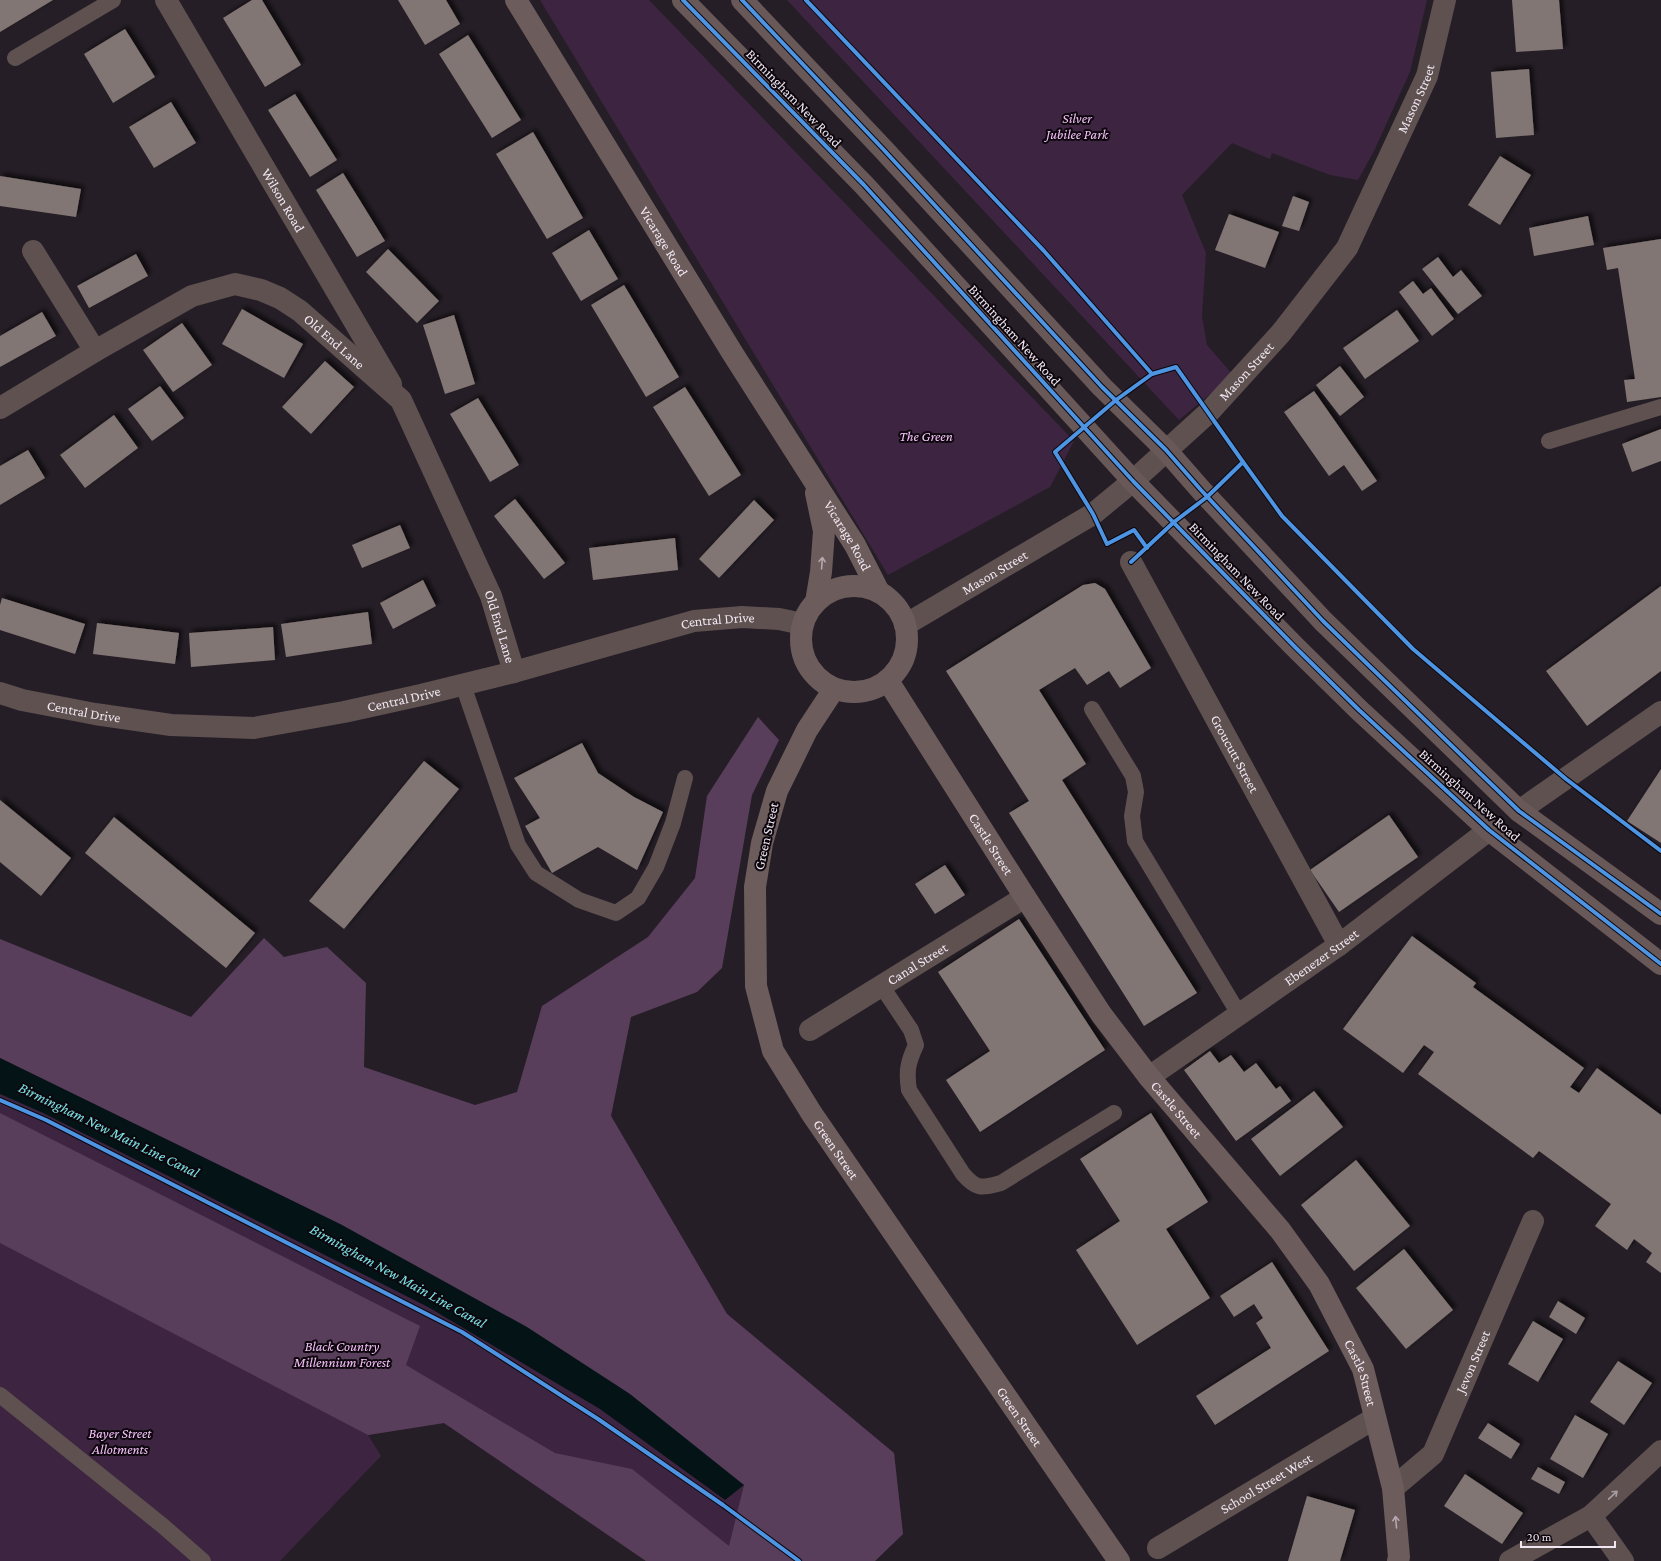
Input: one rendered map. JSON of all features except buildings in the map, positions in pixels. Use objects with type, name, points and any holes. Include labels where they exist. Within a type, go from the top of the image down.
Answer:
[{"type":"highway","name":"Birmingham New Road","points":[[683,0],[864,185],[1133,481],[1295,647],[1359,710],[1489,830],[1661,964]]},
{"type":"highway","name":"Birmingham New Road","points":[[742,0],[883,149],[1097,381],[1166,450],[1201,490],[1323,620],[1519,811],[1661,914]]},
{"type":"main road","name":"Vicarage Road","points":[[516,0],[733,354],[855,546],[879,592]]},
{"type":"main road","name":"Vicarage Road","points":[[814,480],[824,531],[821,572],[816,602]]},
{"type":"main road","points":[[855,586],[867,587],[879,592],[891,600],[901,613],[906,625],[908,640],[905,657],[898,669],[888,681],[876,688],[863,692],[848,692],[834,689],[820,681],[808,666],[802,652],[800,639],[802,626],[807,613],[816,602],[825,594],[839,588],[855,586]]},
{"type":"main road","name":"Castle Street","points":[[888,681],[1101,1014],[1149,1077],[1280,1230],[1319,1284],[1363,1368],[1393,1488],[1403,1560]]},
{"type":"main road","name":"Green Street","points":[[834,689],[807,730],[777,791],[762,843],[755,887],[756,986],[773,1051],[812,1114],[1119,1561]]},
{"type":"street","name":"Wilson Road","points":[[166,0],[401,400]]},
{"type":"street","name":"Mason Street","points":[[906,625],[1093,514],[1133,481],[1209,412],[1282,333],[1347,248],[1427,76],[1445,0]]},
{"type":"street","points":[[33,251],[95,351]]},
{"type":"street","name":"Old End Lane","points":[[0,408],[95,351],[192,296],[235,284],[260,290],[280,298],[300,311],[401,400],[491,596],[514,672]]},
{"type":"street","name":"Groucutt Street","points":[[1131,562],[1339,945]]},
{"type":"street","name":"Central Drive","points":[[0,693],[22,700],[171,725],[254,728],[344,712],[463,685],[694,621],[742,617],[779,620],[798,623],[802,626]]},
{"type":"street","points":[[1519,811],[1661,712]]},
{"type":"street","name":"Ebenezer Street","points":[[1149,1077],[1339,945],[1489,830]]},
{"type":"street","name":"Canal Street","points":[[810,1030],[1025,897]]},
{"type":"street","name":"Jevon Street","points":[[1393,1488],[1433,1454],[1534,1221]]},
{"type":"street","name":"School Street West","points":[[1158,1548],[1375,1418]]},
{"type":"street","points":[[1510,1561],[1591,1516],[1661,1451]]},
{"type":"street","points":[[1591,1516],[1623,1561]]},
{"type":"lane","points":[[15,58],[113,0]]},
{"type":"lane","points":[[1549,442],[1661,407]]},
{"type":"lane","points":[[463,685],[518,845],[536,873],[579,900],[616,913],[638,898],[656,867],[673,823],[685,778]]},
{"type":"lane","points":[[1092,709],[1134,776],[1136,792],[1132,816],[1135,841],[1239,1014]]},
{"type":"lane","points":[[881,986],[911,1030],[916,1045],[909,1060],[906,1075],[909,1090],[963,1174],[972,1184],[984,1187],[1001,1182],[1114,1113]]},
{"type":"lane","points":[[0,1395],[163,1526],[203,1561]]},
{"type":"green space","name":"The Green","points":[[540,0],[649,0],[1074,441],[1050,487],[888,575]]},
{"type":"green space","name":"Silver Jubilee Park","points":[[787,0],[1427,0],[1410,72],[1374,151],[1358,180],[1330,175],[1272,153],[1270,159],[1232,143],[1182,195],[1206,253],[1202,316],[1207,345],[1233,375],[1179,420]]},
{"type":"green space","name":"Black Country Millennium Forest","points":[[758,717],[779,740],[752,795],[722,968],[697,992],[631,1017],[611,1116],[727,1314],[894,1453],[903,1534],[875,1561],[646,1561],[444,1423],[368,1435],[0,1243],[0,1113],[420,1326],[406,1365],[555,1453],[632,1469],[729,1546],[744,1485],[342,1225],[0,1058],[0,939],[191,1017],[264,938],[284,957],[327,947],[366,983],[364,1067],[475,1105],[517,1092],[542,1006],[648,937],[695,878],[707,796]]},
{"type":"green space","points":[[0,939],[473,1212],[611,1116],[727,1314],[894,1453],[903,1534],[875,1561],[646,1561],[444,1423],[368,1435],[381,1456],[280,1561],[0,1561]]},
{"type":"water","name":"Birmingham New Main Line Canal","points":[[0,1058],[342,1225],[527,1327],[630,1394],[744,1485],[725,1500],[600,1409],[428,1307],[43,1113],[0,1094]]},
{"type":"cycle path","points":[[683,0],[864,185],[1133,481],[1295,647],[1359,710],[1489,830],[1661,964]]},
{"type":"cycle path","points":[[742,0],[883,149],[1102,387],[1166,450],[1201,490],[1323,621],[1519,811],[1661,914]]},
{"type":"cycle path","points":[[806,0],[1044,251],[1152,374],[1176,367],[1243,462],[1207,497],[1174,522],[1131,562]]},
{"type":"cycle path","points":[[1147,548],[1134,530],[1107,544],[1093,514],[1055,452],[1116,400],[1152,374]]},
{"type":"cycle path","points":[[1243,462],[1282,516],[1413,649],[1566,779],[1661,851]]},
{"type":"cycle path","points":[[0,1100],[46,1120],[462,1332],[598,1419],[723,1505],[799,1561]]},
{"type":"park label","name":"Bayer Street Allotments","points":[[120,1442]]}]
